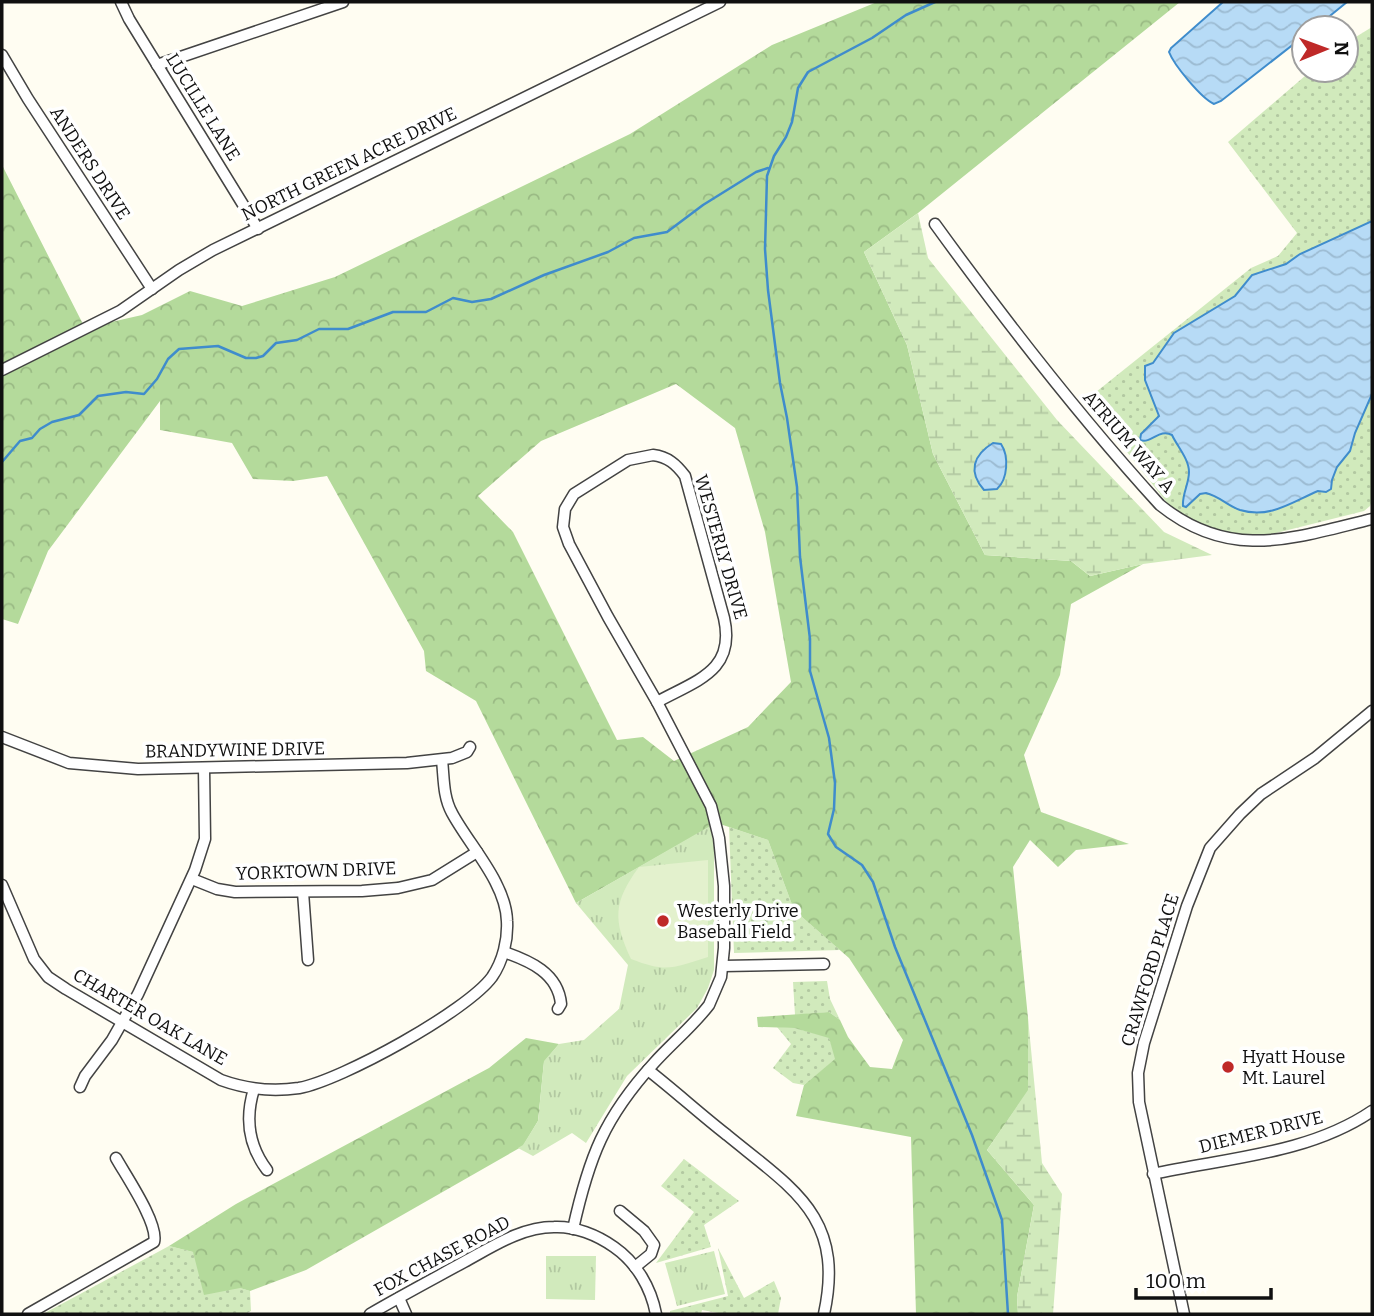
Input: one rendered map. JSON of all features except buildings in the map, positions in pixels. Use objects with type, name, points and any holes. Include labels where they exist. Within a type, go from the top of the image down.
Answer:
[{"type":"street","name":"LUCILLE LANE","points":[[121,2],[258,229]]},
{"type":"street","points":[[157,65],[344,2]]},
{"type":"street","name":"NORTH GREEN ACRE DRIVE","points":[[2,370],[120,311],[214,250],[719,2]]},
{"type":"street","name":"ANDERS DRIVE","points":[[2,55],[152,289]]},
{"type":"street","name":"ATRIUM WAY A","points":[[935,224],[998,312],[1080,415],[1160,505],[1179,520],[1214,537],[1245,541],[1318,532],[1372,519]]},
{"type":"street","name":"WESTERLY DRIVE","points":[[573,1229],[585,1177],[594,1152],[617,1111],[648,1070],[709,1005],[723,966],[723,875],[716,822],[704,792],[569,544],[563,527],[565,509],[574,494],[616,466],[648,455],[667,459],[679,467],[685,476],[728,641],[724,655],[715,668],[657,702]]},
{"type":"street","name":"CRAWFORD PLACE","points":[[1184,1314],[1139,1102],[1138,1073],[1140,1058],[1187,906],[1210,848],[1240,814],[1261,794],[1315,758],[1372,711]]},
{"type":"street","name":"BRANDYWINE DRIVE","points":[[2,737],[57,760],[82,765],[138,769],[394,764],[460,756],[470,747]]},
{"type":"street","name":"CHARTER OAK LANE","points":[[2,885],[40,969],[66,989],[210,1075],[254,1089],[308,1086],[332,1078],[447,1015],[475,995],[490,979],[504,952],[507,920],[501,897],[448,804],[442,760]]},
{"type":"street","points":[[80,1087],[122,1023],[192,879],[205,839],[204,768]]},
{"type":"street","name":"YORKTOWN DRIVE","points":[[192,879],[217,889],[235,892],[374,891],[432,880],[477,852]]},
{"type":"street","points":[[303,892],[308,960]]},
{"type":"street","points":[[504,952],[534,964],[546,973],[559,991],[561,1004],[558,1009]]},
{"type":"street","points":[[723,966],[824,964]]},
{"type":"street","points":[[648,1070],[789,1185],[813,1213],[823,1234],[829,1257],[824,1314]]},
{"type":"street","points":[[254,1089],[249,1105],[248,1124],[259,1160],[267,1170]]},
{"type":"street","name":"DIEMER DRIVE","points":[[1153,1174],[1300,1143],[1342,1128],[1372,1111]]},
{"type":"street","points":[[28,1314],[154,1242],[156,1236],[152,1222],[116,1158]]},
{"type":"street","points":[[620,1211],[644,1231],[654,1245],[651,1254],[635,1267]]},
{"type":"street","name":"FOX CHASE ROAD","points":[[370,1314],[514,1236],[541,1228],[573,1229],[604,1241],[627,1258],[650,1294],[656,1314]]},
{"type":"street","points":[[399,1298],[406,1314]]},
{"type":"green space","points":[[877,2],[1180,2],[918,213],[864,252],[907,345],[933,454],[985,555],[1071,561],[1090,576],[1143,564],[1071,604],[1060,675],[1024,755],[1041,812],[1129,844],[1076,850],[1058,867],[1030,840],[1013,867],[1028,1018],[1029,1090],[987,1150],[1034,1205],[1017,1297],[1018,1314],[916,1314],[911,1137],[796,1116],[804,1085],[835,1059],[829,1038],[794,1028],[758,1027],[757,1017],[829,1012],[840,1020],[848,1037],[870,1067],[892,1069],[903,1040],[849,958],[794,910],[768,840],[717,823],[576,903],[476,701],[426,671],[424,651],[327,476],[293,481],[253,479],[232,443],[160,430],[160,401],[48,551],[18,624],[2,619],[2,165],[85,328],[142,315],[190,291],[242,306],[335,277],[630,134],[772,45]],"holes":[[[676,384],[735,428],[765,532],[791,682],[748,727],[674,761],[643,737],[617,740],[513,532],[478,496],[541,441]]]},
{"type":"green space","points":[[1372,27],[1372,500],[1364,511],[1272,534],[1230,534],[1197,523],[1168,504],[1086,400],[1251,268],[1278,256],[1297,233],[1228,142],[1296,84],[1360,84],[1360,34]]},
{"type":"green space","points":[[918,213],[928,258],[1057,420],[1164,532],[1212,555],[1143,564],[1090,576],[1071,561],[985,555],[933,454],[907,345],[864,252]]},
{"type":"green space","points":[[710,826],[714,846],[714,970],[697,1008],[627,1076],[586,1143],[572,1133],[533,1156],[518,1148],[523,1145],[538,1121],[544,1061],[559,1044],[584,1040],[619,1009],[628,965],[576,903]]},
{"type":"green space","points":[[729,827],[768,840],[794,910],[840,950],[734,953]]},
{"type":"green space","name":"Westerly Drive Baseball Field","points":[[708,860],[708,957],[670,967],[653,966],[631,959],[621,933],[619,911],[624,891],[639,867]]},
{"type":"green space","points":[[827,981],[830,999],[840,1020],[829,1012],[795,1015],[793,982]]},
{"type":"green space","points":[[1028,1018],[1042,1163],[1062,1194],[1053,1314],[1018,1314],[1017,1297],[1034,1205],[987,1150],[1028,1090]]},
{"type":"green space","points":[[777,1027],[794,1028],[829,1037],[836,1059],[804,1085],[793,1083],[773,1068],[791,1044]]},
{"type":"green space","points":[[526,1038],[559,1044],[544,1062],[538,1121],[523,1146],[306,1270],[250,1291],[240,1288],[204,1295],[193,1252],[169,1246],[236,1204],[489,1068]]},
{"type":"green space","points":[[684,1159],[739,1201],[704,1225],[711,1247],[656,1263],[694,1212],[661,1186]]},
{"type":"green space","points":[[169,1246],[193,1252],[240,1288],[250,1291],[251,1311],[245,1314],[43,1314]]},
{"type":"green space","points":[[718,1248],[744,1298],[774,1281],[781,1298],[778,1314],[724,1314],[702,1310],[701,1314],[670,1314],[670,1311],[728,1296]]},
{"type":"green space","points":[[714,1251],[725,1294],[677,1306],[665,1263]]},
{"type":"green space","points":[[546,1256],[596,1256],[595,1300],[546,1299]]},
{"type":"water","points":[[1223,2],[1347,2],[1332,14],[1290,14],[1290,47],[1214,104],[1202,95],[1176,65],[1169,52]]},
{"type":"water","points":[[1372,221],[1372,394],[1350,451],[1337,467],[1331,489],[1326,492],[1318,491],[1271,511],[1240,510],[1206,493],[1200,494],[1186,507],[1183,506],[1189,476],[1188,467],[1172,435],[1163,433],[1148,440],[1140,440],[1141,434],[1159,416],[1145,380],[1145,366],[1153,363],[1174,333],[1235,296],[1252,275],[1286,264],[1300,254]]},
{"type":"water","points":[[993,443],[1001,444],[1004,449],[1005,474],[997,489],[984,490],[976,477],[975,464],[981,453]]},
{"type":"waterway","points":[[935,2],[906,15],[872,38],[808,72],[798,88],[792,122],[767,176],[765,249],[780,383],[797,487],[800,557],[810,639],[810,671],[829,738],[835,783],[834,809],[828,834],[836,847],[862,865],[873,882],[895,947],[972,1135],[1002,1220],[1008,1314]]},
{"type":"waterway","points":[[2,462],[20,441],[32,438],[52,422],[79,415],[98,396],[126,392],[144,394],[157,379],[168,359],[179,349],[218,346],[246,358],[256,358],[263,356],[276,343],[297,340],[319,329],[348,329],[393,312],[426,312],[453,298],[472,302],[491,299],[544,275],[608,252],[634,238],[667,232],[703,205],[756,172],[768,168]]},
{"type":"place","name":"Westerly Drive Baseball Field","points":[[663,921]]},
{"type":"place","name":"Hyatt House Mt. Laurel","points":[[1228,1067]]}]
